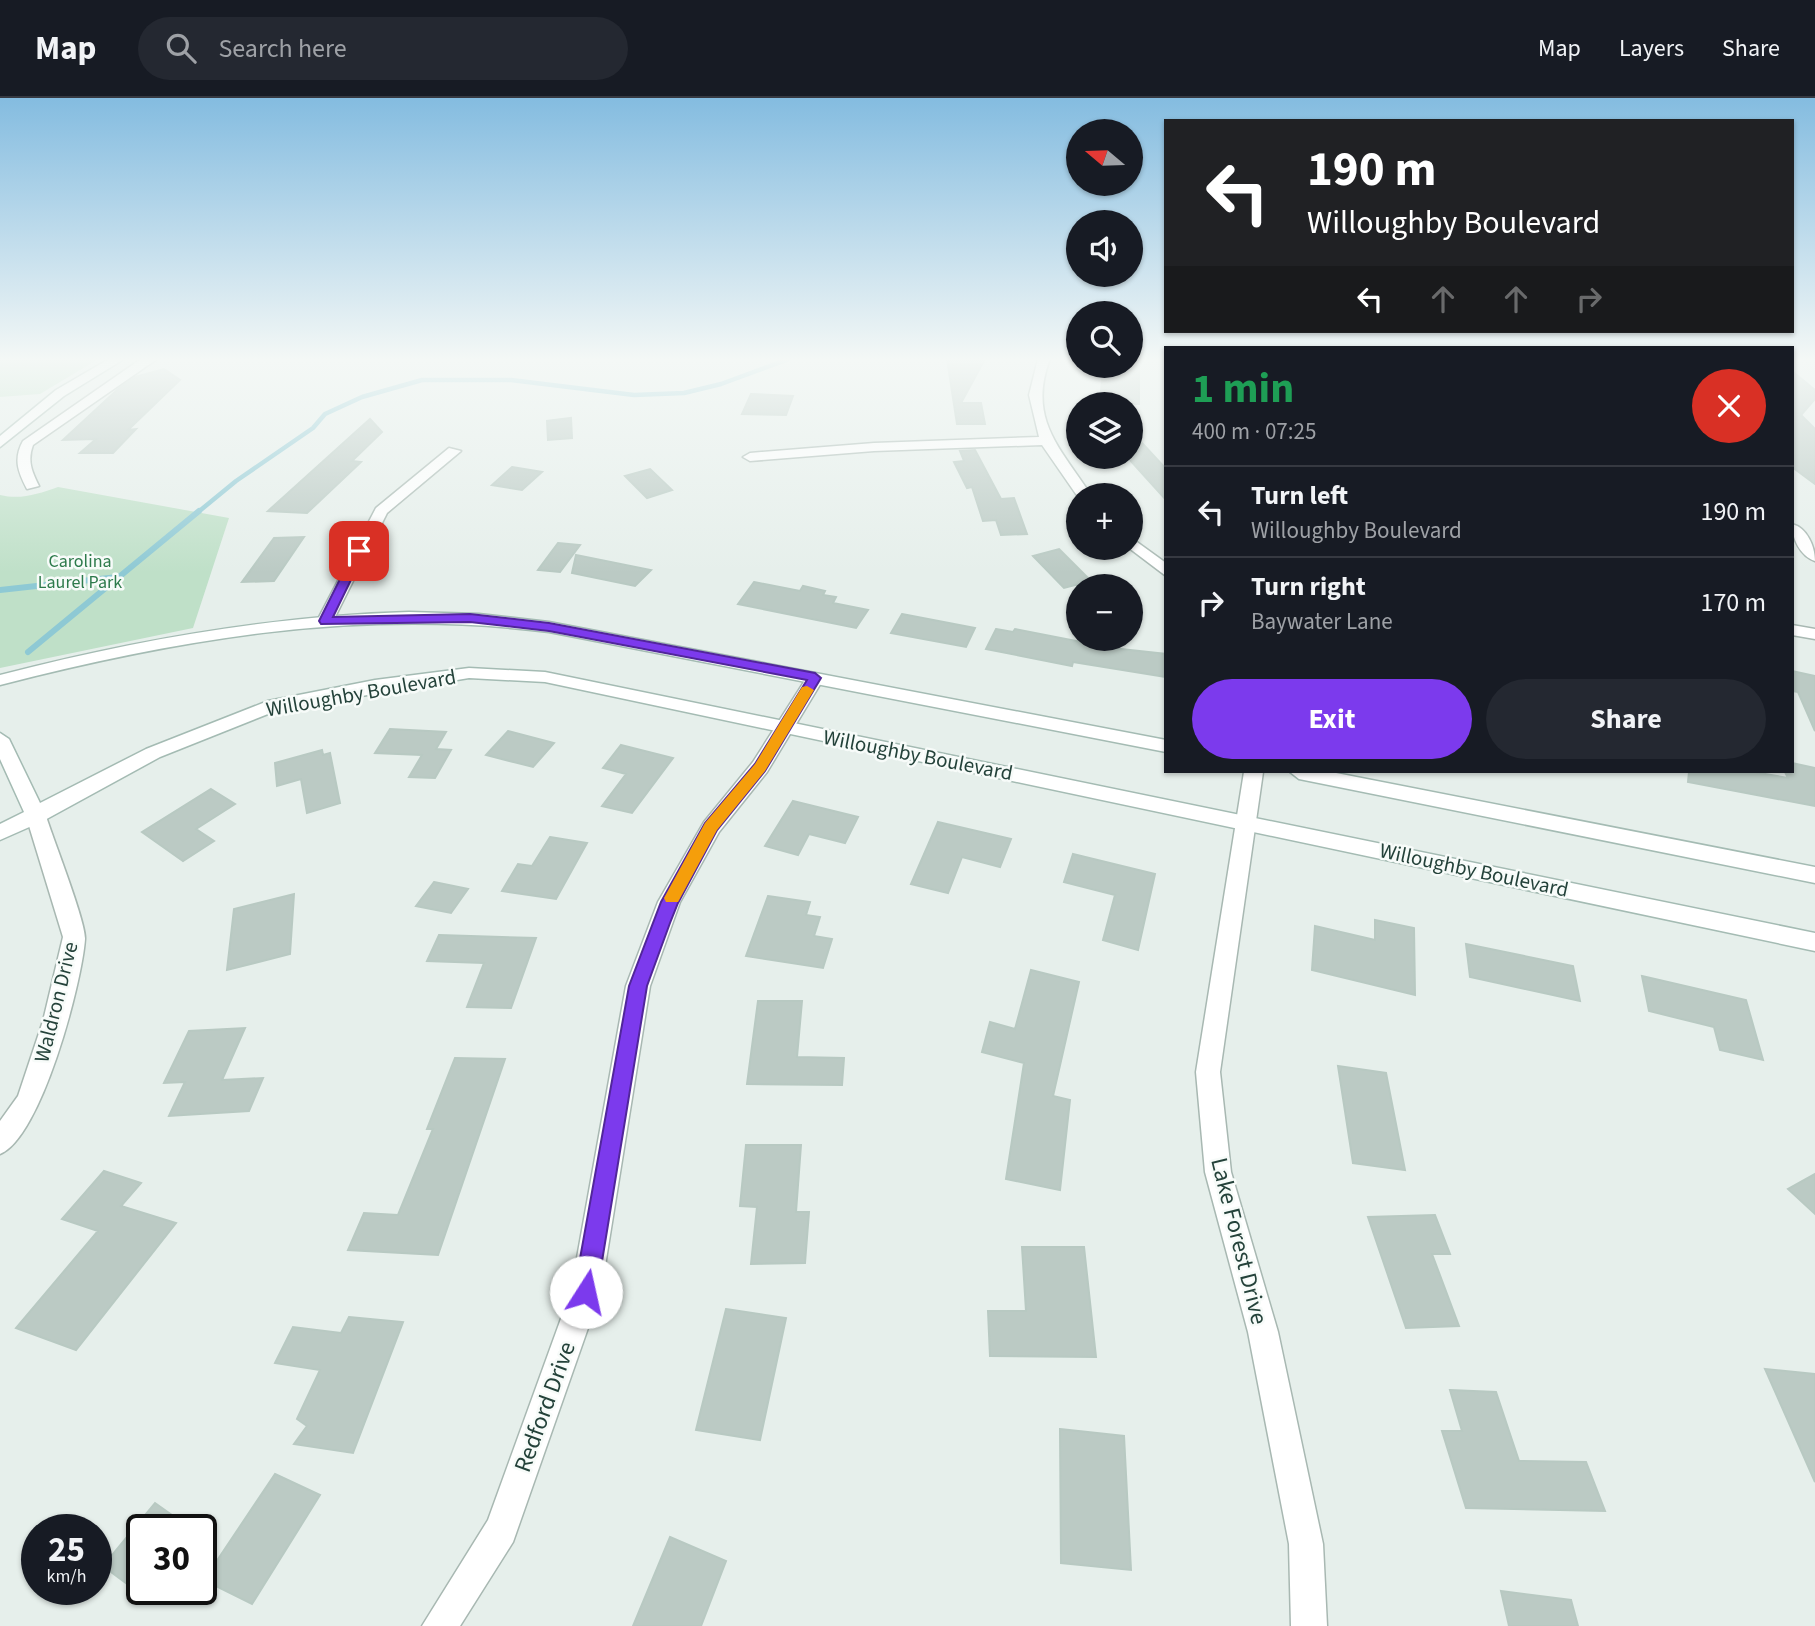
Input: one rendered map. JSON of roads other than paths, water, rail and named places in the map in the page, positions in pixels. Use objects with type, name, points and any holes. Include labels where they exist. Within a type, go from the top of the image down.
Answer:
[{"type":"street","points":[[32,486],[22,469],[26,446],[40,430]]},
{"type":"street","points":[[1043,430],[1055,459],[1074,483]]},
{"type":"street","points":[[750,457],[874,447],[1047,442]]},
{"type":"street","points":[[325,621],[381,512],[415,480],[454,451]]},
{"type":"street","points":[[1794,530],[1815,556]]},
{"type":"street","points":[[1143,552],[1164,569]]},
{"type":"street","points":[[0,680],[93,655],[197,635],[297,621],[470,618],[536,625],[1164,746]]},
{"type":"street","points":[[1794,630],[1815,634]]},
{"type":"street","name":"Willoughby Boulevard","points":[[0,833],[153,753],[274,705],[375,686],[469,673],[545,677],[1815,942]]},
{"type":"street","name":"Redford Drive","points":[[440,1626],[501,1530],[586,1292],[638,986],[669,902],[711,827],[760,767],[815,678]]},
{"type":"street","name":"Waldron Drive","points":[[0,738],[36,816],[74,937],[55,1021],[29,1102],[0,1142]]},
{"type":"street","name":"Lake Forest Drive","points":[[1253,773],[1208,1072],[1218,1172],[1263,1332],[1306,1544],[1309,1626]]},
{"type":"street","points":[[1304,773],[1815,875]]},
{"type":"waterway","points":[[197,513],[236,481],[310,430]]},
{"type":"waterway","points":[[28,652],[199,511]]},
{"type":"waterway","points":[[0,590],[118,577]]},
{"type":"park label","name":"Carolina Laurel Park","points":[[80,571]]}]
